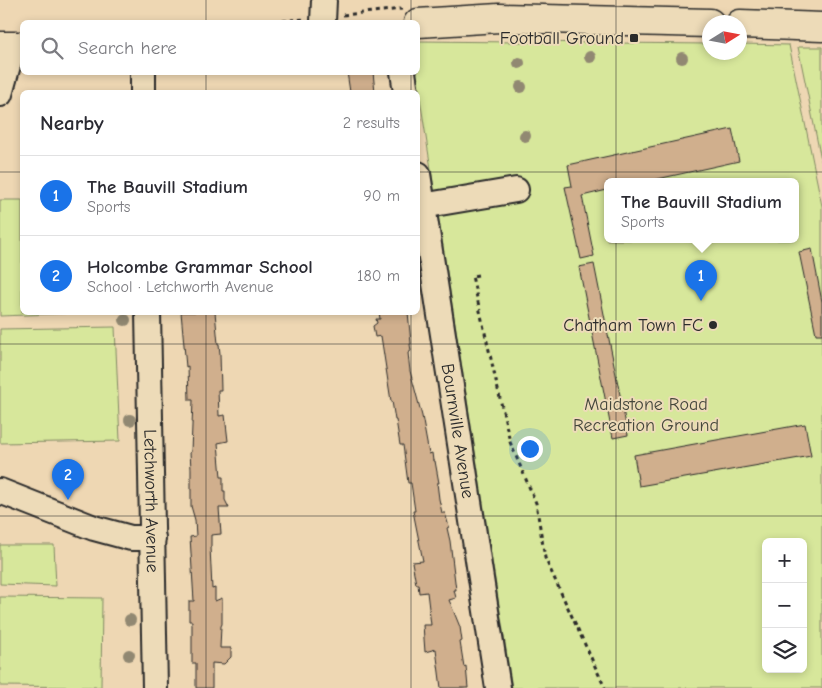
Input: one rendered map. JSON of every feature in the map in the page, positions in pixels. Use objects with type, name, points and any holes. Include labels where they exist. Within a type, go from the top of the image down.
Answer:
[{"type":"main road","points":[[420,22],[499,9],[702,22]]},
{"type":"main road","points":[[747,24],[822,27]]},
{"type":"street","points":[[323,20],[324,0]]},
{"type":"street","points":[[0,94],[11,50]]},
{"type":"street","points":[[143,75],[143,90]]},
{"type":"street","points":[[403,75],[406,90]]},
{"type":"street","name":"Bournville Avenue","points":[[420,190],[498,688]]},
{"type":"street","points":[[422,206],[516,190]]},
{"type":"street","name":"Letchworth Avenue","points":[[148,315],[155,688]]},
{"type":"street","points":[[0,492],[94,528],[131,538],[153,538]]},
{"type":"path","points":[[478,276],[472,276],[510,442],[536,503],[545,558],[605,688]]},
{"type":"green space","name":"Maidstone Road Recreation Ground","points":[[420,41],[702,44],[702,60],[747,60],[747,44],[789,45],[822,206],[822,688],[512,688],[416,75],[420,75]]},
{"type":"green space","points":[[798,47],[822,47],[822,164]]},
{"type":"green space","points":[[0,200],[20,200],[20,315],[27,315],[0,316]]},
{"type":"green space","points":[[115,327],[120,441],[0,443],[0,329]]},
{"type":"green space","points":[[0,545],[54,545],[56,586],[0,584]]},
{"type":"green space","points":[[0,597],[102,598],[101,687],[0,686]]},
{"type":"building","points":[[347,75],[373,75],[375,90],[350,90]]},
{"type":"building","points":[[732,129],[739,161],[662,178],[604,178],[604,191],[582,196],[594,256],[581,259],[565,187],[572,186],[568,165]]},
{"type":"building","points":[[812,249],[822,302],[822,334],[816,334],[799,252]]},
{"type":"building","points":[[594,264],[628,435],[613,438],[579,267]]},
{"type":"building","points":[[181,315],[215,315],[220,354],[221,390],[218,390],[219,416],[225,415],[228,441],[218,443],[223,491],[225,491],[225,500],[229,508],[219,508],[221,534],[211,535],[210,547],[212,589],[215,588],[215,601],[222,598],[220,648],[231,648],[231,657],[224,664],[212,663],[212,688],[196,688],[196,663],[192,663],[192,621],[189,621],[189,601],[194,601],[190,537],[196,536],[195,520],[191,506],[190,452],[193,400],[189,400],[188,366],[186,367]]},
{"type":"building","points":[[379,315],[408,315],[411,344],[411,351],[408,353],[410,371],[422,416],[429,454],[432,453],[433,461],[435,461],[442,513],[445,513],[449,527],[447,528],[456,598],[449,600],[460,627],[462,641],[460,642],[464,667],[466,666],[468,688],[441,688],[436,649],[425,652],[423,625],[431,625],[427,592],[419,593],[412,562],[423,561],[413,511],[415,511],[411,483],[408,483],[403,445],[400,445],[391,401],[381,336],[375,337],[373,326],[377,323],[376,319],[380,319]]},
{"type":"building","points":[[805,424],[811,456],[639,486],[634,455]]},
{"type":"place","name":"Football Ground","points":[[634,38]]},
{"type":"place","name":"The Bauvill Stadium","points":[[701,301]]},
{"type":"place","name":"Chatham Town FC","points":[[713,325]]},
{"type":"place","name":"Holcombe Grammar School","points":[[68,500]]}]
